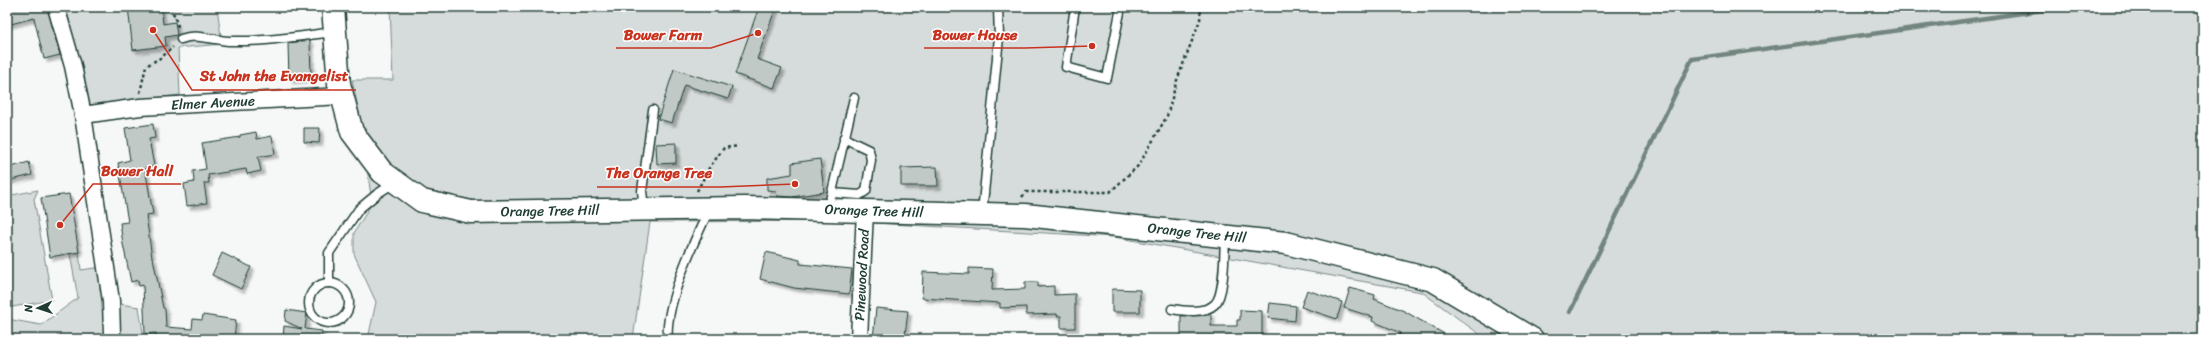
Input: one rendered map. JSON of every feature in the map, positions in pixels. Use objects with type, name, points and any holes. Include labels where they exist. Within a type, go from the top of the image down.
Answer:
[{"type":"main road","name":"Orange Tree Hill","points":[[333,7],[339,84],[352,132],[382,172],[422,201],[471,212],[703,209],[830,201],[865,211],[1025,215],[1286,243],[1433,280],[1532,339]]},
{"type":"street","points":[[56,7],[73,66],[83,115],[111,301],[112,334]]},
{"type":"street","name":"Elmer Avenue","points":[[83,115],[140,108],[343,96]]},
{"type":"street","name":"Pinewood Road","points":[[859,339],[865,211]]},
{"type":"lane","points":[[982,215],[999,37],[998,7]]},
{"type":"lane","points":[[1076,7],[1066,67],[1107,78],[1121,7]]},
{"type":"lane","points":[[181,39],[202,36],[228,41],[265,40],[335,32]]},
{"type":"lane","points":[[844,138],[869,150],[871,160],[866,191],[860,195],[830,201],[844,138],[854,98]]},
{"type":"lane","points":[[644,210],[642,191],[653,110]]},
{"type":"lane","points":[[329,283],[329,253],[359,209],[377,194],[396,182]]},
{"type":"lane","points":[[668,339],[667,331],[671,309],[703,209]]},
{"type":"lane","points":[[1172,309],[1205,310],[1214,305],[1220,296],[1226,236]]},
{"type":"lane","points":[[329,283],[339,286],[345,292],[348,310],[340,320],[328,323],[315,318],[309,305],[310,297],[314,291],[322,285],[329,283]]},
{"type":"path","points":[[140,108],[140,89],[146,66],[162,56],[181,39],[171,7]]},
{"type":"path","points":[[1004,215],[1026,192],[1110,192],[1139,165],[1167,116],[1177,80],[1200,20],[1201,7]]},
{"type":"path","points":[[703,209],[697,191],[709,168],[724,148],[739,146]]},
{"type":"shaded area","points":[[66,7],[217,7],[222,44],[178,48],[180,95],[89,105]]},
{"type":"shaded area","points":[[390,7],[2203,7],[2203,339],[1486,339],[1422,292],[1114,237],[839,221],[650,222],[633,339],[368,339],[376,302],[354,254],[354,233],[372,203],[359,112],[352,80],[393,80]]},
{"type":"shaded area","points":[[38,190],[34,199],[52,300],[7,308],[7,196]]},
{"type":"shaded area","points":[[79,252],[81,270],[102,267],[107,302],[139,307],[144,339],[7,339],[7,319],[41,325],[78,298],[70,254]]},
{"type":"building","points":[[7,7],[47,7],[60,55],[44,59],[34,18],[7,25]]},
{"type":"building","points":[[128,7],[161,7],[163,24],[175,22],[177,35],[165,37],[166,46],[133,50]]},
{"type":"building","points":[[759,7],[776,7],[757,59],[782,68],[774,88],[735,74]]},
{"type":"building","points":[[310,40],[311,79],[289,80],[288,43]]},
{"type":"building","points":[[674,69],[732,87],[728,99],[684,85],[672,123],[658,119]]},
{"type":"building","points":[[153,124],[155,138],[149,139],[154,166],[145,168],[153,214],[146,215],[152,258],[163,308],[165,309],[166,327],[192,329],[193,319],[202,320],[203,315],[236,320],[234,339],[156,339],[156,333],[145,334],[143,285],[139,286],[138,280],[131,282],[123,244],[120,223],[128,222],[118,163],[130,160],[125,128]]},
{"type":"building","points":[[304,128],[320,128],[319,143],[304,142]]},
{"type":"building","points":[[256,132],[257,139],[272,136],[275,154],[258,157],[261,171],[247,174],[246,169],[208,175],[209,183],[204,183],[207,203],[187,206],[184,184],[194,182],[193,171],[206,169],[202,143],[240,137],[240,135]]},
{"type":"building","points":[[676,143],[676,163],[657,164],[656,144]]},
{"type":"building","points":[[820,159],[824,192],[792,197],[777,196],[776,191],[767,190],[767,178],[792,174],[792,163]]},
{"type":"building","points":[[29,162],[32,175],[7,181],[7,168]]},
{"type":"building","points":[[937,167],[938,186],[901,186],[901,168]]},
{"type":"building","points":[[69,194],[79,252],[50,257],[41,198]]},
{"type":"building","points":[[766,252],[800,260],[800,264],[852,269],[849,294],[794,288],[760,279]]},
{"type":"building","points":[[222,253],[251,267],[241,289],[212,275]]},
{"type":"building","points":[[969,268],[993,269],[992,290],[1025,289],[1025,282],[1038,282],[1038,287],[1054,286],[1054,295],[1075,294],[1075,328],[1061,328],[1061,316],[1057,316],[1057,314],[1026,315],[1026,307],[1000,308],[1000,303],[922,298],[923,272],[969,274]]},
{"type":"building","points":[[1350,288],[1375,295],[1374,299],[1404,311],[1453,339],[1407,339],[1399,335],[1401,333],[1372,321],[1373,317],[1344,308]]},
{"type":"building","points":[[1112,289],[1140,290],[1140,312],[1112,312]]},
{"type":"building","points":[[1307,290],[1342,302],[1337,319],[1301,307]]},
{"type":"building","points":[[1270,303],[1296,306],[1295,321],[1268,318]]},
{"type":"building","points":[[876,308],[908,311],[905,335],[893,334],[892,339],[873,339]]},
{"type":"building","points":[[286,310],[307,313],[305,329],[322,331],[321,339],[283,339],[284,326],[302,329],[285,321]]},
{"type":"building","points":[[1240,310],[1262,311],[1262,339],[1181,339],[1181,316],[1211,314],[1211,326],[1237,326],[1237,320],[1240,320]]},
{"type":"waterway","points":[[1570,312],[1692,59],[2065,7]]},
{"type":"place","name":"St John the Evangelist","points":[[153,30]]},
{"type":"place","name":"Bower Farm","points":[[758,33]]},
{"type":"place","name":"Bower House","points":[[1092,46]]},
{"type":"place","name":"The Orange Tree","points":[[795,184]]},
{"type":"place","name":"Bower Hall","points":[[60,225]]}]
